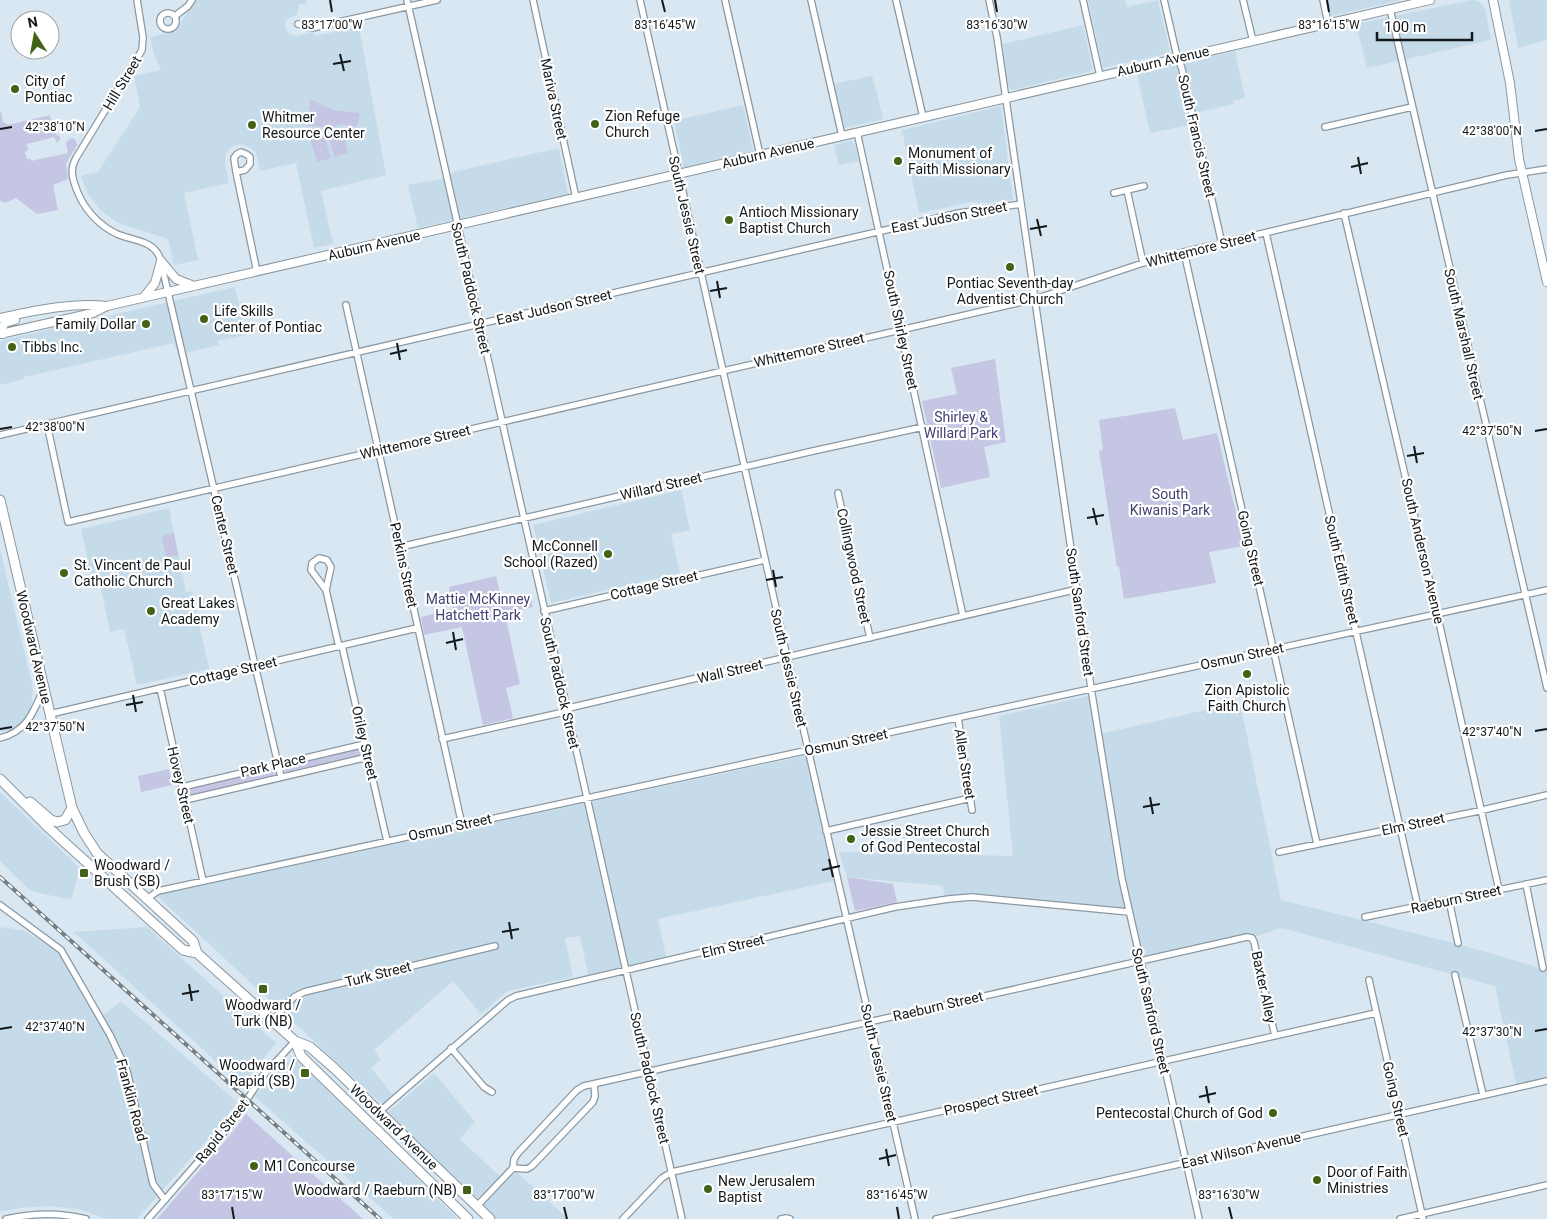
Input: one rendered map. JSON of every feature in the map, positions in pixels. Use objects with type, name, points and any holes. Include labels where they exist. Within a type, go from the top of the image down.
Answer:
[{"type":"main road","name":"Auburn Avenue","points":[[1,334],[93,313],[106,306],[1253,41],[1390,9],[1404,3],[1430,0]]},
{"type":"main road","points":[[1493,0],[1510,83],[1521,173],[1547,282]]},
{"type":"main road","points":[[161,261],[176,278],[196,286]]},
{"type":"main road","points":[[143,298],[155,284],[161,261]]},
{"type":"main road","name":"Auburn Avenue","points":[[0,318],[92,304],[106,306]]},
{"type":"main road","points":[[1,334],[5,323],[17,320],[33,312]]},
{"type":"main road","name":"Woodward Avenue","points":[[0,500],[2,522],[72,808],[84,833],[97,853],[193,941],[196,954]]},
{"type":"main road","points":[[1,780],[20,793],[50,820],[57,822],[65,820],[72,808]]},
{"type":"main road","name":"Woodward Avenue","points":[[1,780],[56,836],[183,950],[196,954],[295,1041],[310,1047],[490,1219]]},
{"type":"main road","name":"Woodward Avenue","points":[[295,1041],[301,1056],[468,1219]]},
{"type":"main road","points":[[429,1180],[430,1175],[436,1174],[468,1206],[477,1206]]},
{"type":"street","name":"Hill Street","points":[[137,0],[144,37],[142,50],[76,158],[72,173],[81,200],[98,221],[119,235],[150,245],[156,251],[161,261]]},
{"type":"street","points":[[175,16],[188,6],[192,0]]},
{"type":"street","points":[[298,24],[312,28],[408,3],[437,0]]},
{"type":"street","name":"Mariva Street","points":[[533,0],[576,198]]},
{"type":"street","name":"South Jessie Street","points":[[640,0],[914,1219]]},
{"type":"street","points":[[724,0],[760,155]]},
{"type":"street","points":[[810,0],[842,136]]},
{"type":"street","points":[[896,0],[923,117]]},
{"type":"street","name":"South Sanford Street","points":[[989,0],[997,37],[1091,688],[1120,870],[1199,1219]]},
{"type":"street","points":[[1083,0],[1100,76]]},
{"type":"street","name":"South Francis Street","points":[[1164,0],[1222,244]]},
{"type":"street","points":[[1243,0],[1253,41]]},
{"type":"street","points":[[1323,0],[1328,23]]},
{"type":"street","name":"South Paddock Street","points":[[408,3],[682,1219]]},
{"type":"street","name":"South Marshall Street","points":[[1390,9],[1547,688]]},
{"type":"street","points":[[1325,127],[1412,106]]},
{"type":"street","name":"South Shirley Street","points":[[857,132],[963,616]]},
{"type":"street","name":"Whittemore Street","points":[[48,424],[68,522],[1035,298],[1143,263],[1184,252],[1344,213],[1521,173],[1547,169]]},
{"type":"street","points":[[236,172],[257,272]]},
{"type":"street","points":[[1114,193],[1144,186]]},
{"type":"street","points":[[1127,190],[1143,263]]},
{"type":"street","name":"East Judson Street","points":[[0,435],[959,213],[1021,204]]},
{"type":"street","name":"South Anderson Avenue","points":[[1344,213],[1499,890]]},
{"type":"street","name":"South Edith Street","points":[[1266,233],[1418,907]]},
{"type":"street","name":"Going Street","points":[[1184,252],[1317,844]]},
{"type":"street","points":[[161,261],[168,293]]},
{"type":"street","name":"Center Street","points":[[168,293],[281,777]]},
{"type":"street","name":"Perkins Street","points":[[346,305],[462,825]]},
{"type":"street","name":"Willard Street","points":[[400,547],[922,427]]},
{"type":"street","name":"Collingwood Street","points":[[838,493],[870,638]]},
{"type":"street","points":[[317,559],[325,559],[330,565],[326,590],[311,572],[311,565],[317,559]]},
{"type":"street","name":"Cottage Street","points":[[544,611],[765,560]]},
{"type":"street","name":"Oriley Street","points":[[326,590],[365,744],[387,841]]},
{"type":"street","name":"Wall Street","points":[[442,739],[560,714],[573,707],[1078,590]]},
{"type":"street","name":"Osmun Street","points":[[148,898],[158,891],[203,881],[1547,590]]},
{"type":"street","name":"Cottage Street","points":[[50,714],[417,628]]},
{"type":"street","points":[[0,738],[13,734],[28,722],[44,688]]},
{"type":"street","name":"Hovey Street","points":[[160,688],[203,881]]},
{"type":"street","name":"Allen Street","points":[[958,718],[972,810]]},
{"type":"street","name":"Park Place","points":[[182,787],[365,744]]},
{"type":"street","name":"Park Place","points":[[185,800],[368,757]]},
{"type":"street","name":"Elm Street","points":[[1279,852],[1547,795]]},
{"type":"street","points":[[826,831],[971,798]]},
{"type":"street","name":"Raeburn Street","points":[[1365,917],[1547,880]]},
{"type":"street","points":[[1526,884],[1543,968]]},
{"type":"street","name":"Elm Street","points":[[379,1112],[451,1048],[513,997],[895,907],[968,897],[1129,912]]},
{"type":"street","points":[[1449,900],[1458,943]]},
{"type":"street","name":"Franklin Road","points":[[0,905],[61,950],[120,1054],[129,1079],[153,1184],[165,1200]]},
{"type":"street","name":"Raeburn Street","points":[[477,1206],[513,1168],[514,1159],[518,1152],[582,1087],[1247,937],[1252,938]]},
{"type":"street","name":"Baxter Alley","points":[[1252,938],[1275,1036]]},
{"type":"street","name":"Turk Street","points":[[272,1020],[291,1000],[301,993],[495,946]]},
{"type":"street","points":[[1455,975],[1483,1095]]},
{"type":"street","name":"Going Street","points":[[1369,980],[1422,1216]]},
{"type":"street","name":"Prospect Street","points":[[623,1219],[662,1178],[672,1172],[1376,1013]]},
{"type":"street","name":"Rapid Street","points":[[148,1219],[232,1123],[262,1078],[295,1041]]},
{"type":"street","points":[[451,1048],[484,1087],[492,1092]]},
{"type":"street","name":"East Wilson Avenue","points":[[936,1219],[1547,1081]]},
{"type":"street","points":[[513,1168],[529,1169],[539,1159],[593,1102],[595,1096],[594,1084]]},
{"type":"street","points":[[1400,1219],[1422,1216],[1547,1185]]},
{"type":"street","points":[[6,1219],[41,1214],[63,1214],[86,1219]]},
{"type":"street","points":[[781,1219],[790,1219]]},
{"type":"shaded area","name":"Whitmer Resource Center","points":[[195,0],[306,0],[307,3],[299,5],[297,15],[287,19],[285,24],[286,30],[290,35],[296,36],[313,32],[314,36],[359,27],[386,175],[321,191],[333,244],[314,248],[296,163],[260,171],[256,153],[245,145],[240,144],[232,147],[226,153],[225,163],[229,183],[184,193],[198,260],[174,265],[168,239],[118,223],[99,209],[88,194],[81,176],[98,172],[140,107],[134,76],[161,70],[154,54],[150,37],[176,31]]},
{"type":"shaded area","points":[[1088,0],[1125,0],[1127,7],[1158,0],[1170,53],[1103,68]]},
{"type":"shaded area","points":[[1326,0],[1398,0],[1398,1],[1330,16]]},
{"type":"shaded area","points":[[1472,0],[1480,2],[1485,9],[1491,40],[1367,68],[1356,24]]},
{"type":"shaded area","points":[[1509,0],[1547,0],[1547,40],[1518,48]]},
{"type":"shaded area","points":[[1083,25],[1092,71],[1012,90],[1007,86],[1003,44]]},
{"type":"shaded area","points":[[1235,51],[1245,98],[1233,101],[1233,104],[1187,115],[1189,125],[1150,133],[1137,74]]},
{"type":"shaded area","points":[[872,76],[883,119],[843,128],[833,84]]},
{"type":"shaded area","points":[[743,105],[753,151],[684,168],[674,121]]},
{"type":"shaded area","points":[[1001,106],[1013,200],[986,203],[972,202],[919,213],[902,130]]},
{"type":"shaded area","points":[[851,141],[855,145],[859,161],[839,165],[834,145]]},
{"type":"shaded area","points":[[559,148],[568,194],[418,228],[408,185],[442,179],[453,172]]},
{"type":"shaded area","points":[[235,287],[246,335],[218,341],[219,345],[178,355],[174,343],[24,377],[24,379],[0,385],[0,342],[3,340]]},
{"type":"shaded area","name":"McConnell School (Razed)","points":[[681,490],[690,530],[671,534],[680,573],[551,603],[533,525]]},
{"type":"shaded area","name":"Great Lakes Academy","points":[[169,508],[186,592],[192,591],[209,669],[137,685],[124,629],[110,632],[99,579],[92,580],[81,529]]},
{"type":"shaded area","points":[[0,549],[33,688],[31,709],[17,728],[0,732]]},
{"type":"shaded area","points":[[1092,695],[1100,734],[1240,702],[1281,900],[1458,944],[1547,970],[1547,1082],[1517,1088],[1495,986],[1282,928],[1247,939],[1141,962],[1130,912],[974,898],[945,901],[943,886],[847,877],[839,852],[1013,856],[999,716]]},
{"type":"shaded area","points":[[809,755],[838,880],[658,919],[667,961],[589,979],[580,936],[565,938],[573,977],[507,991],[481,1014],[453,981],[374,1050],[381,1060],[371,1068],[395,1097],[384,1106],[156,895]]},
{"type":"shaded area","points":[[0,792],[80,868],[71,900],[31,891],[0,861]]},
{"type":"shaded area","points":[[0,927],[25,931],[58,951],[97,1020],[121,1001],[237,1102],[224,1121],[137,1219],[107,1219],[78,1209],[51,1206],[20,1208],[0,1212]]},
{"type":"shaded area","points":[[147,927],[276,1043],[242,1085],[74,932]]},
{"type":"shaded area","points":[[293,1056],[458,1219],[394,1219],[254,1096]]},
{"type":"shaded area","points":[[434,1073],[475,1122],[460,1139],[503,1179],[517,1172],[568,1219],[495,1219],[387,1113]]},
{"type":"green space","points":[[310,99],[333,110],[360,113],[357,127],[341,124],[331,128],[308,126]]},
{"type":"green space","points":[[0,109],[3,122],[8,125],[50,115],[54,132],[61,138],[57,143],[54,137],[27,144],[28,150],[25,152],[27,159],[31,159],[31,161],[68,153],[66,143],[68,140],[73,138],[76,141],[77,145],[66,164],[68,179],[53,185],[58,210],[37,214],[16,198],[5,203],[0,201]]},
{"type":"green space","points":[[342,130],[348,153],[334,157],[328,134]]},
{"type":"green space","points":[[324,135],[331,158],[317,162],[310,139]]},
{"type":"green space","name":"Shirley & Willard Park","points":[[995,359],[1006,442],[984,447],[990,477],[941,488],[922,401],[957,394],[951,368]]},
{"type":"green space","name":"South Kiwanis Park","points":[[1175,408],[1183,440],[1217,433],[1244,546],[1209,552],[1216,583],[1124,599],[1119,566],[1117,567],[1099,451],[1103,450],[1099,420]]},
{"type":"green space","points":[[174,533],[178,555],[166,557],[162,536]]},
{"type":"green space","name":"Mattie McKinney Hatchett Park","points":[[496,576],[502,601],[530,595],[533,607],[505,614],[520,684],[506,688],[513,718],[483,725],[462,627],[424,635],[421,617],[453,609],[449,587]]},
{"type":"green space","points":[[358,748],[363,751],[360,756],[289,773],[284,771],[287,765]]},
{"type":"green space","points":[[169,769],[172,785],[141,792],[138,776]]},
{"type":"green space","points":[[270,769],[275,771],[274,776],[192,795],[187,792],[190,788]]},
{"type":"green space","points":[[847,877],[893,884],[897,902],[855,911]]},
{"type":"green space","name":"M1 Concourse","points":[[246,1114],[363,1219],[157,1219]]},
{"type":"railway","points":[[0,877],[380,1219]]},
{"type":"place","name":"City of Pontiac","points":[[15,89]]},
{"type":"place","name":"Zion Refuge Church","points":[[595,124]]},
{"type":"place","name":"Whitmer Resource Center","points":[[252,125]]},
{"type":"place","name":"Monument of Faith Missionary","points":[[898,161]]},
{"type":"place","name":"Antioch Missionary Baptist Church","points":[[729,220]]},
{"type":"place","name":"Pontiac Seventh-day Adventist Church","points":[[1010,267]]},
{"type":"place","name":"Life Skills Center of Pontiac","points":[[204,319]]},
{"type":"place","name":"Family Dollar","points":[[146,324]]},
{"type":"place","name":"Tibbs Inc.","points":[[12,347]]},
{"type":"place","name":"McConnell School (Razed)","points":[[608,554]]},
{"type":"place","name":"St. Vincent de Paul Catholic Church","points":[[64,573]]},
{"type":"place","name":"Great Lakes Academy","points":[[151,611]]},
{"type":"place","name":"Zion Apistolic Faith Church","points":[[1247,674]]},
{"type":"place","name":"Jessie Street Church of God Pentecostal","points":[[851,839]]},
{"type":"place","name":"Woodward / Brush (SB)","points":[[84,873]]},
{"type":"place","name":"Woodward / Turk (NB)","points":[[263,989]]},
{"type":"place","name":"Woodward / Rapid (SB)","points":[[305,1073]]},
{"type":"place","name":"Pentecostal Church of God","points":[[1273,1113]]},
{"type":"place","name":"M1 Concourse","points":[[254,1166]]},
{"type":"place","name":"Door of Faith Ministries","points":[[1317,1180]]},
{"type":"place","name":"New Jerusalem Baptist","points":[[708,1189]]},
{"type":"place","name":"Woodward / Raeburn (NB)","points":[[467,1190]]}]
